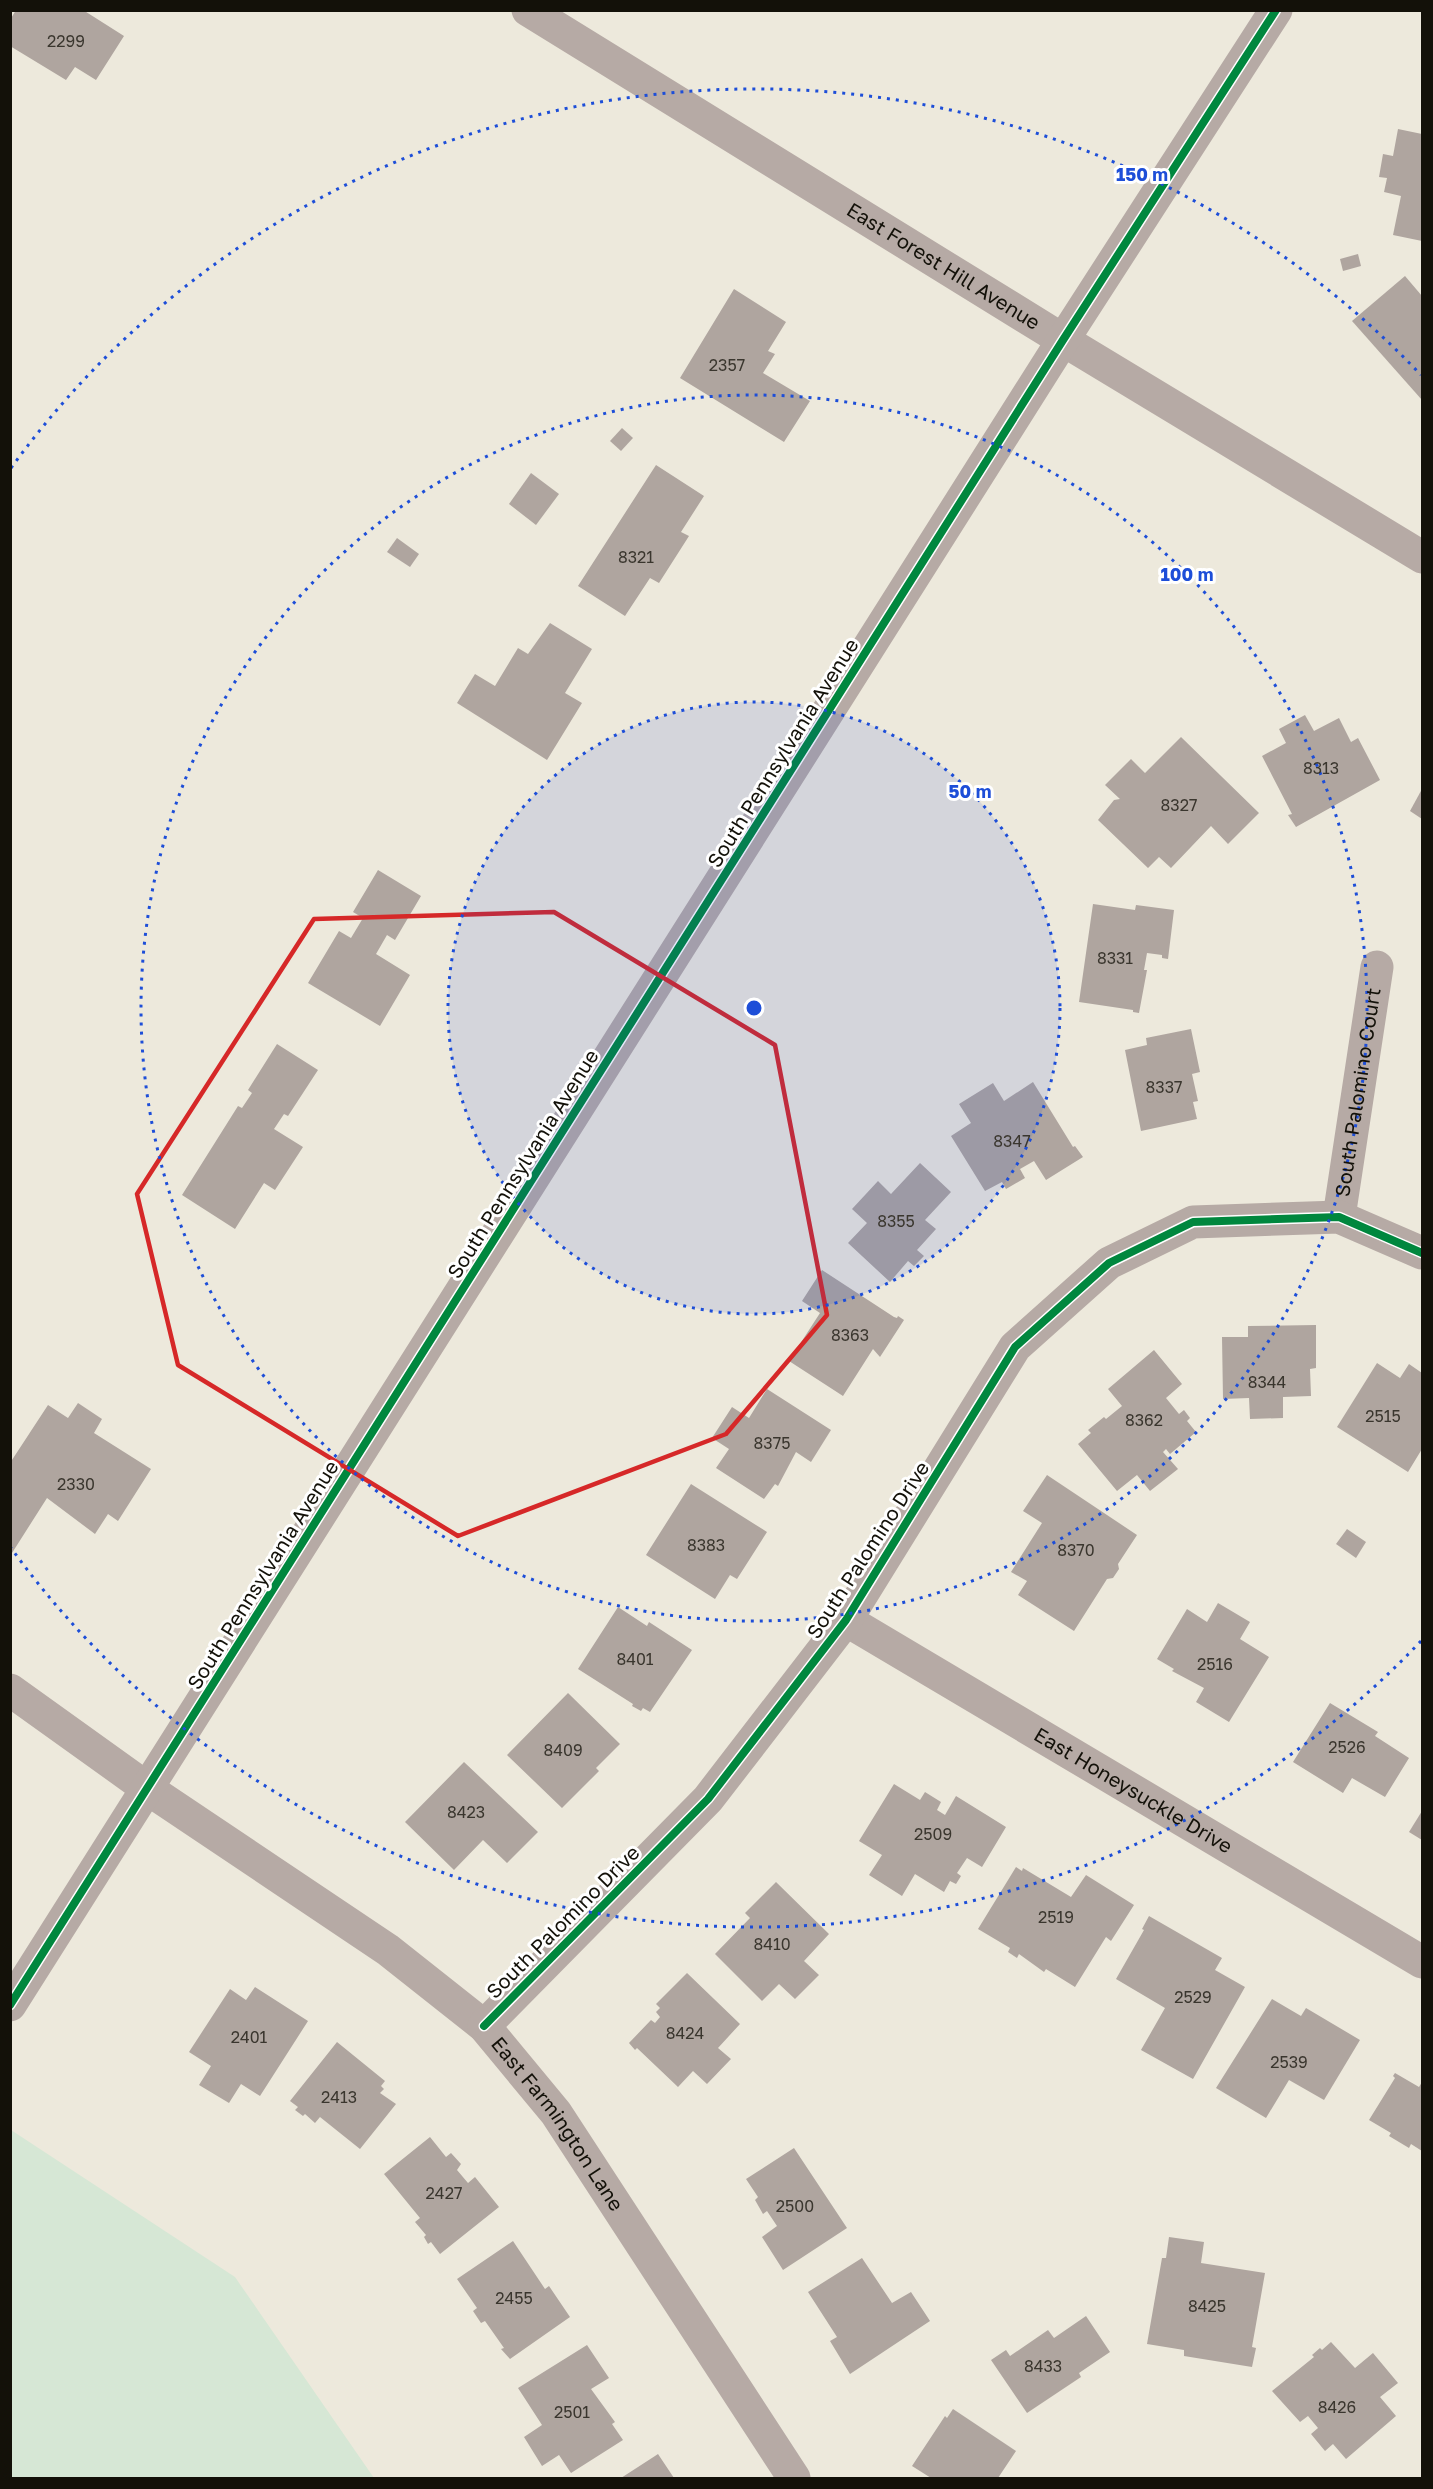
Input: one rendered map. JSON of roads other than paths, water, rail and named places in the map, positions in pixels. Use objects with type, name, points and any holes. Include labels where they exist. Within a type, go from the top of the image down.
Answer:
[{"type":"street","name":"East Forest Hill Avenue","points":[[528,10],[1063,340],[1422,557]]},
{"type":"street","name":"South Pennsylvania Avenue","points":[[10,2005],[1063,340],[1276,10]]},
{"type":"street","name":"South Palomino Court","points":[[1339,1217],[1377,967]]},
{"type":"street","points":[[1339,1217],[1422,1253]]},
{"type":"street","name":"South Palomino Drive","points":[[484,2026],[708,1799],[846,1620],[1015,1347],[1109,1263],[1193,1222],[1339,1217]]},
{"type":"street","name":"East Honeysuckle Drive","points":[[846,1620],[1422,1962]]},
{"type":"street","name":"East Farmington Lane","points":[[10,1690],[148,1789],[388,1950],[484,2026],[556,2113],[794,2478]]}]
